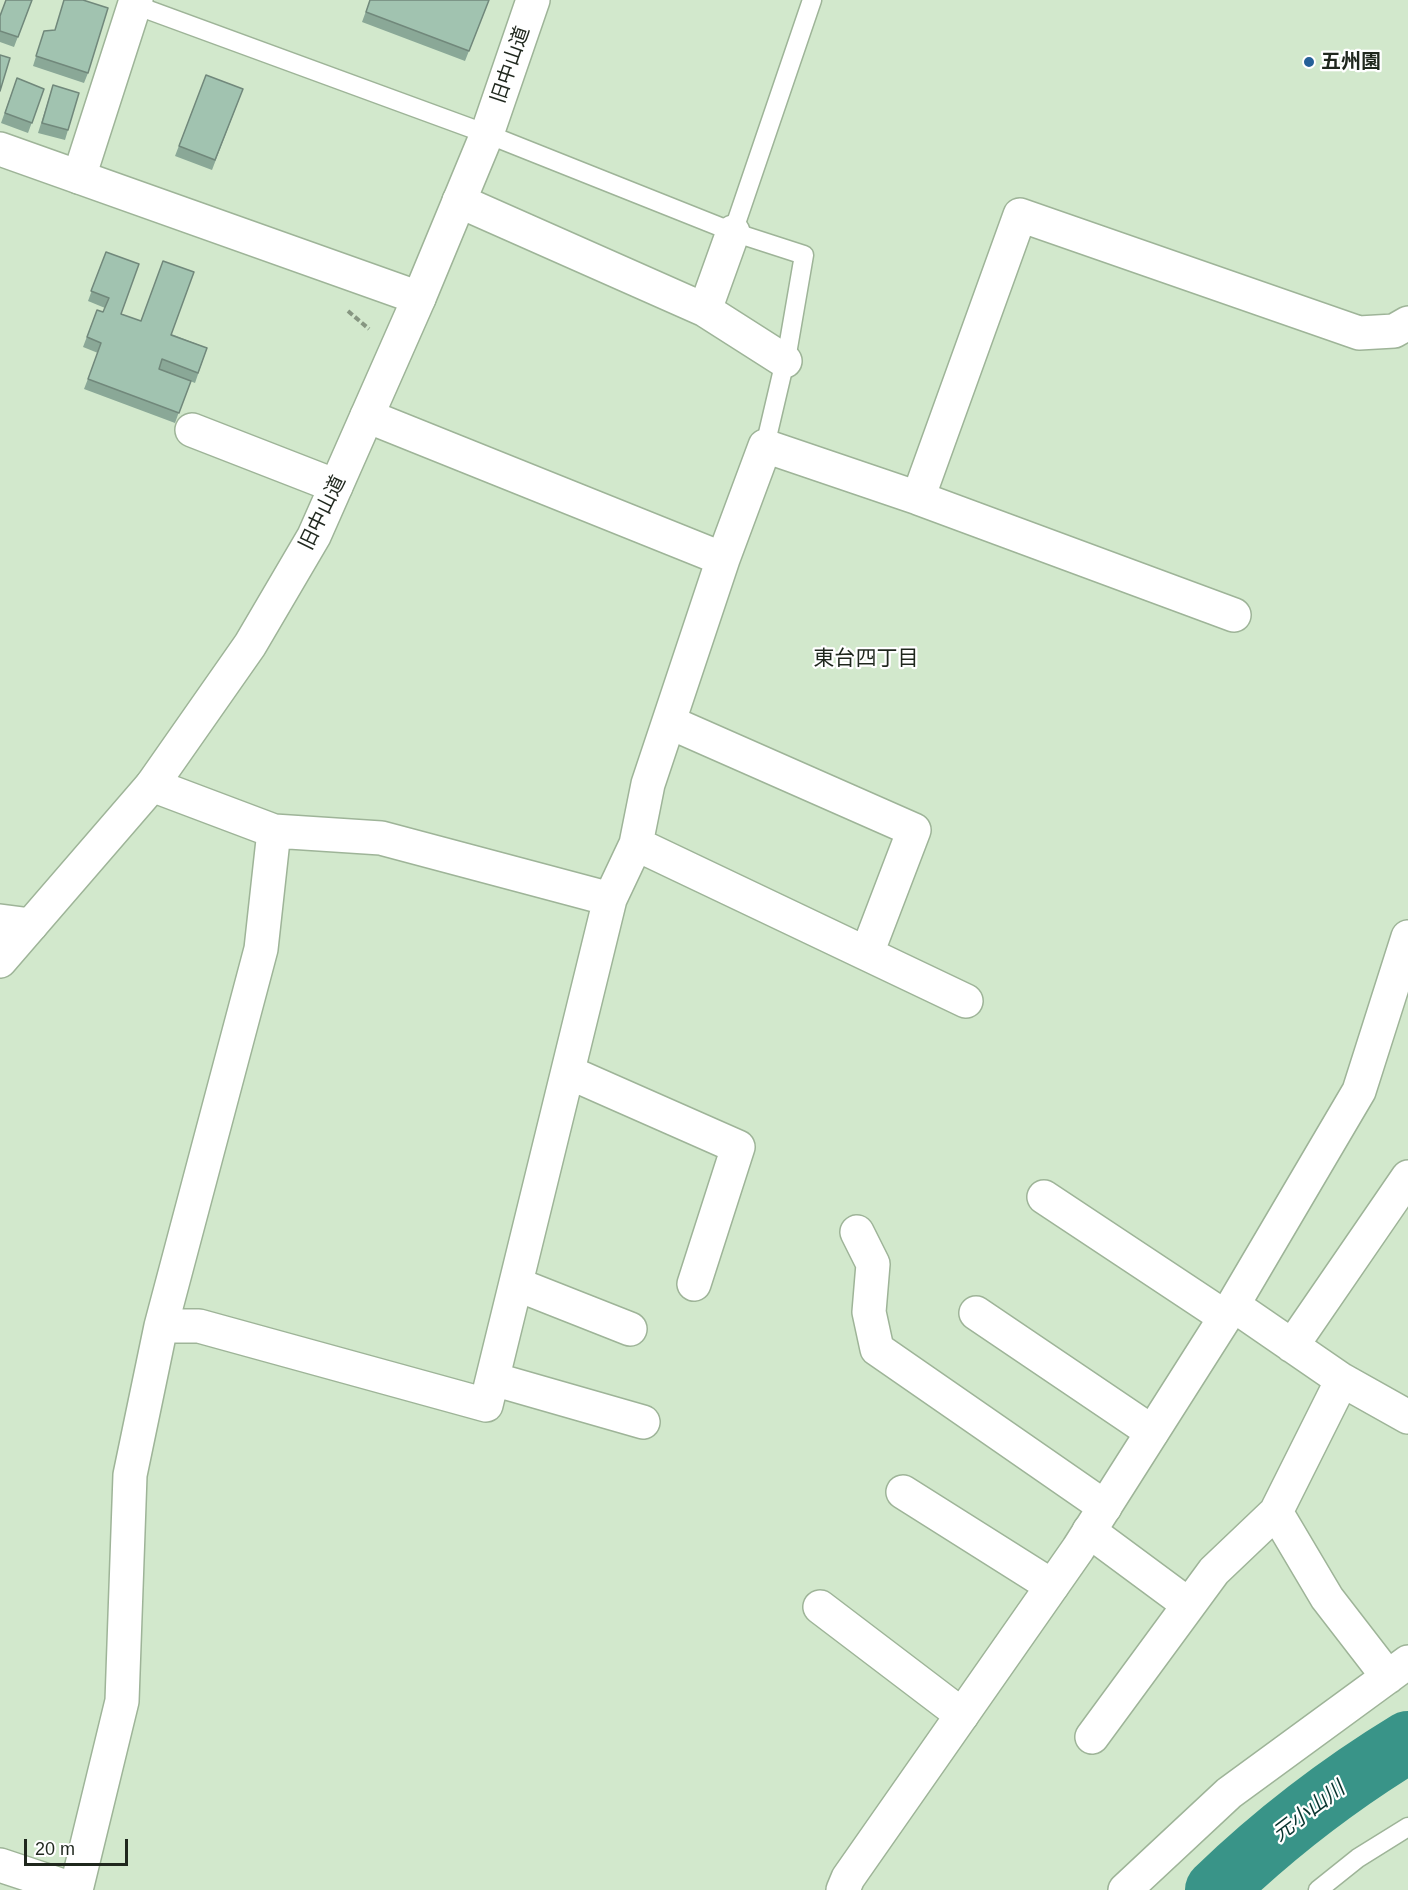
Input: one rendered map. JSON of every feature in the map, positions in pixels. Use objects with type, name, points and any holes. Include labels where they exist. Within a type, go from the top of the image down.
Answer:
[{"type":"street","name":"旧中山道","points":[[0,962],[16,923],[152,784],[250,645],[314,536],[419,298],[487,134],[533,0]]},
{"type":"street","points":[[79,177],[136,3]]},
{"type":"street","points":[[0,149],[419,298]]},
{"type":"street","points":[[459,201],[705,310],[785,361]]},
{"type":"street","points":[[918,498],[1020,215],[1359,333],[1394,331],[1408,323]]},
{"type":"street","points":[[705,310],[733,232]]},
{"type":"street","points":[[367,416],[723,559]]},
{"type":"street","points":[[192,430],[336,486]]},
{"type":"street","points":[[161,1326],[199,1326],[486,1406],[610,899],[636,844],[648,784],[723,559],[765,446],[918,498],[1234,615]]},
{"type":"street","points":[[669,722],[914,830],[867,953]]},
{"type":"street","points":[[152,784],[274,831],[381,838],[610,899]]},
{"type":"street","points":[[0,1865],[76,1890],[122,1701],[130,1475],[161,1326],[261,949],[274,831]]},
{"type":"street","points":[[636,844],[966,1001]]},
{"type":"street","points":[[843,1890],[848,1878],[1097,1519],[1229,1311],[1359,1091],[1408,937]]},
{"type":"street","points":[[568,1072],[738,1147],[694,1284]]},
{"type":"street","points":[[1292,1346],[1408,1177]]},
{"type":"street","points":[[1044,1197],[1408,1418]]},
{"type":"street","points":[[857,1232],[873,1264],[868,1312],[877,1349],[1097,1519],[1190,1605]]},
{"type":"street","points":[[516,1284],[630,1329]]},
{"type":"street","points":[[976,1313],[1152,1432]]},
{"type":"street","points":[[492,1379],[644,1422]]},
{"type":"street","points":[[1092,1737],[1214,1572],[1276,1512],[1342,1380]]},
{"type":"street","points":[[903,1492],[1052,1586]]},
{"type":"street","points":[[1125,1890],[1228,1793],[1398,1669],[1327,1598],[1276,1512]]},
{"type":"street","points":[[820,1607],[962,1715]]},
{"type":"lane","points":[[733,232],[812,0]]},
{"type":"lane","points":[[136,3],[487,134],[733,232],[804,255],[785,361],[765,446]]},
{"type":"lane","points":[[1318,1890],[1358,1858],[1408,1827]]},
{"type":"path","points":[[340,305],[374,333]]},
{"type":"building","points":[[6,0],[32,0],[18,37],[0,31],[0,16]]},
{"type":"building","points":[[64,0],[83,0],[108,8],[88,73],[36,56],[44,31],[55,30]]},
{"type":"building","points":[[370,0],[489,0],[469,51],[366,12]]},
{"type":"building","points":[[0,55],[10,58],[0,91]]},
{"type":"building","points":[[206,75],[243,89],[215,160],[179,146]]},
{"type":"building","points":[[17,78],[44,89],[32,123],[5,113]]},
{"type":"building","points":[[53,85],[79,93],[68,130],[42,123]]},
{"type":"building","points":[[106,252],[139,264],[121,314],[141,321],[163,261],[194,272],[171,335],[207,348],[198,373],[162,359],[159,369],[191,381],[179,413],[88,379],[101,343],[87,337],[97,310],[103,312],[109,298],[91,291]]},
{"type":"waterway","name":"元小山川","points":[[1216,1890],[1308,1811],[1357,1775],[1408,1742]]},
{"type":"place","name":"五州園","points":[[1309,62]]},
{"type":"district","name":"東台四丁目","points":[[866,659]]}]
